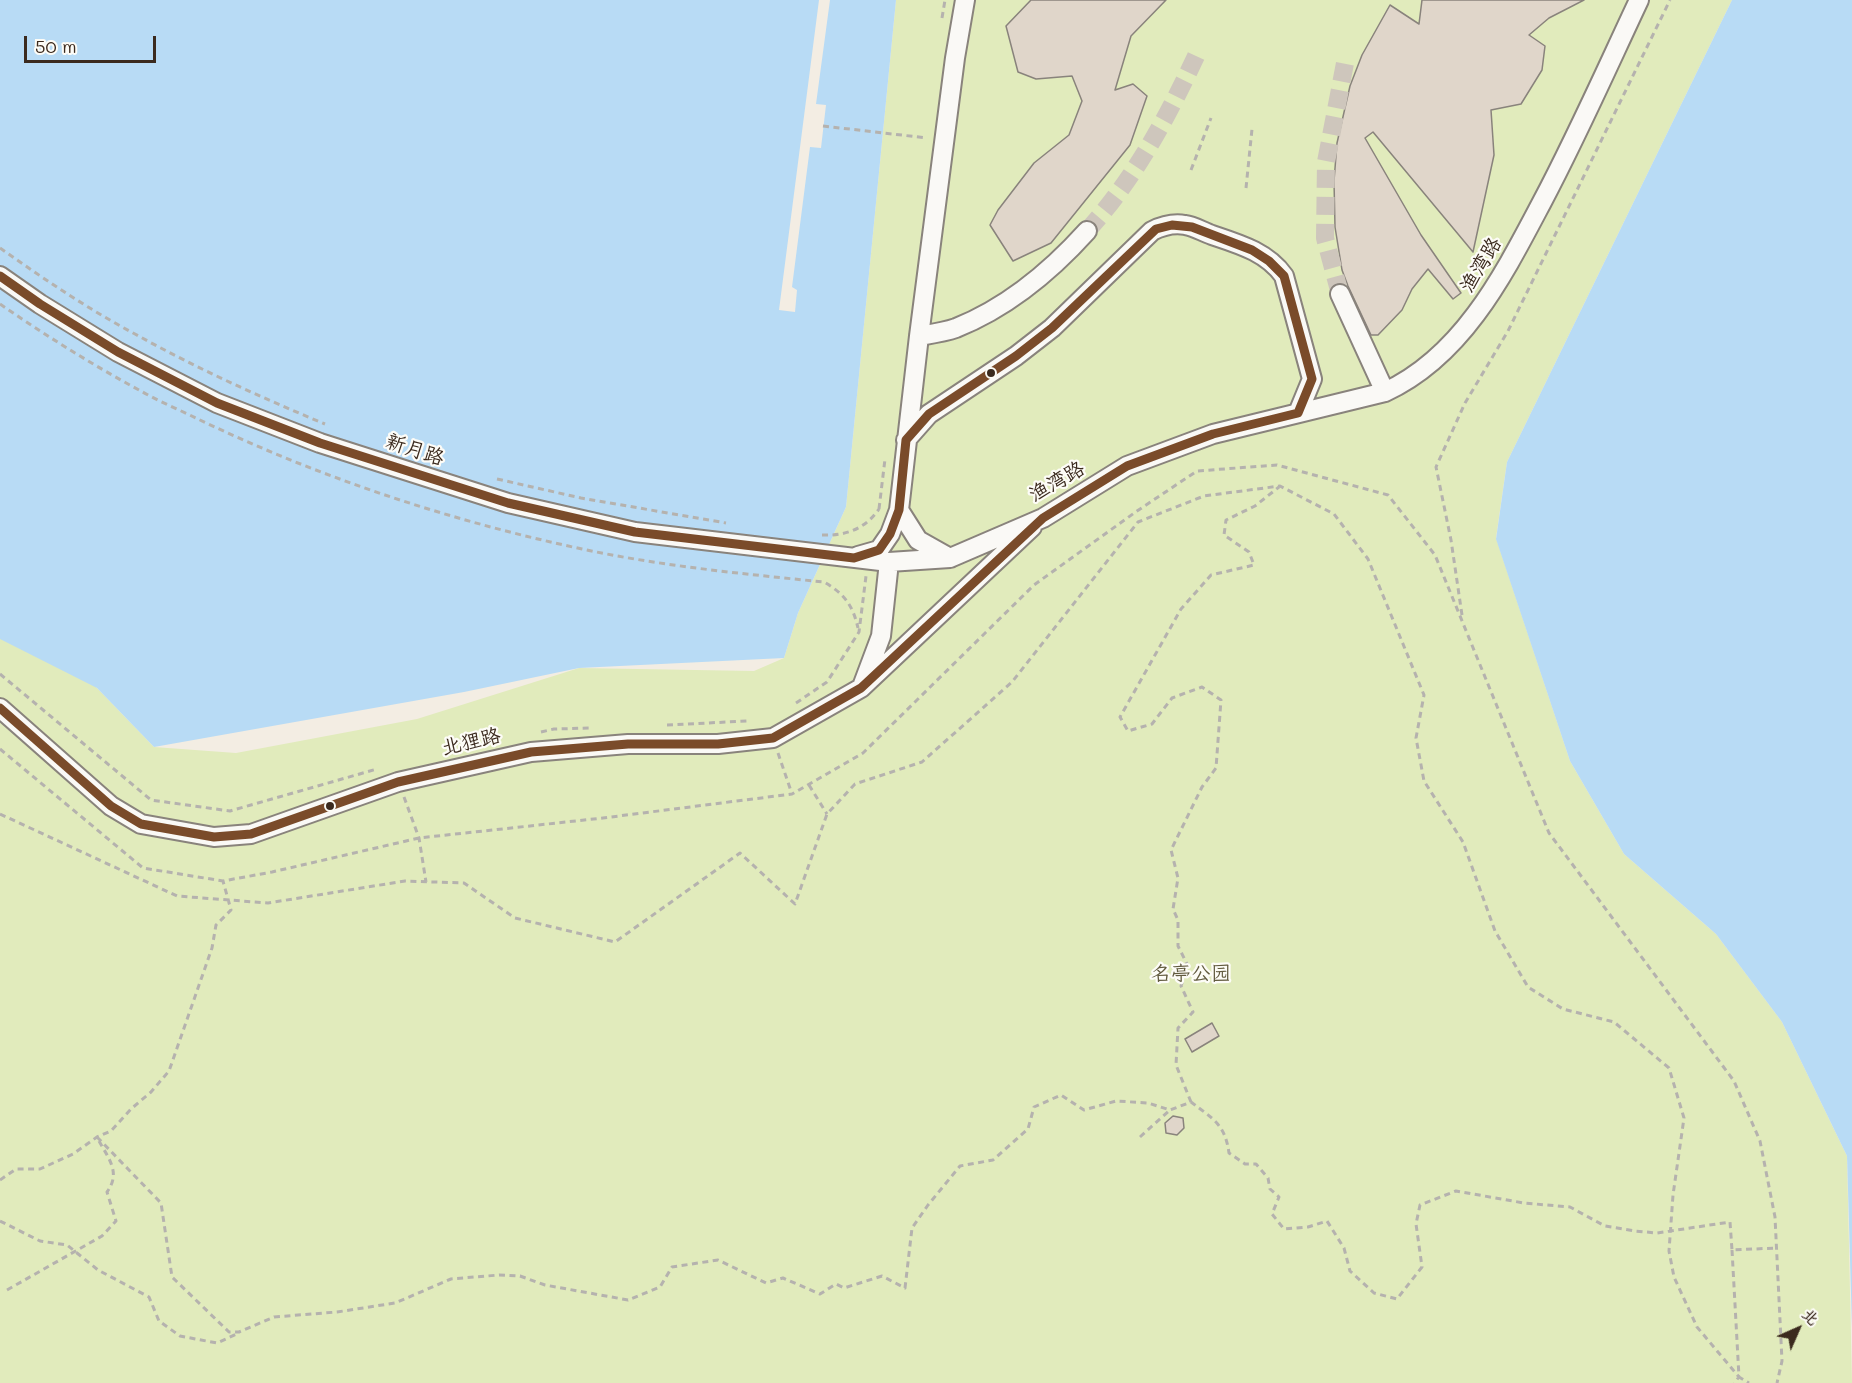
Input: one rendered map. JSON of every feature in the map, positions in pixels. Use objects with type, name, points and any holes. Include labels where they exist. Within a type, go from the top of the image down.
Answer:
[{"type":"street","points":[[861,559],[879,550],[890,534],[899,510],[919,336],[965,0]]},
{"type":"street","name":"渔湾路","points":[[861,559],[889,562],[950,558],[1043,518],[1127,466],[1213,434],[1385,392],[1403,384],[1438,356],[1479,311],[1497,285],[1565,158],[1639,0]]},
{"type":"street","points":[[906,440],[929,414],[1016,356],[1052,328],[1152,231],[1165,225],[1184,225],[1260,253],[1276,265],[1284,276],[1312,379],[1298,413]]},
{"type":"street","points":[[919,336],[954,329],[986,314],[1046,272],[1087,231]]},
{"type":"street","name":"新月路","points":[[0,276],[40,304],[118,352],[217,403],[320,443],[508,503],[634,532],[861,559]]},
{"type":"street","points":[[1340,294],[1385,392]]},
{"type":"street","points":[[899,510],[918,540],[950,558]]},
{"type":"street","name":"北狸路","points":[[0,708],[111,806],[141,824],[214,837],[251,834],[398,782],[531,752],[628,744],[717,744],[773,738],[861,688],[1043,518]]},
{"type":"street","points":[[861,688],[881,636],[889,562]]},
{"type":"path","points":[[1463,622],[1451,540],[1436,467],[1465,403],[1508,332],[1670,0]]},
{"type":"path","points":[[1191,170],[1211,118]]},
{"type":"path","points":[[823,126],[927,138]]},
{"type":"path","points":[[1246,188],[1252,129]]},
{"type":"path","points":[[0,248],[59,290],[133,334],[212,375],[334,427]]},
{"type":"path","points":[[0,749],[143,868],[223,881],[272,873],[419,838],[792,794],[863,753],[1034,585],[1129,516],[1197,471],[1277,465],[1388,495],[1435,555],[1549,833],[1734,1081],[1761,1141],[1775,1217],[1782,1361],[1777,1383]]},
{"type":"path","points":[[487,476],[581,498],[732,524]]},
{"type":"path","points":[[1280,486],[1255,506],[1226,520],[1224,535],[1249,552],[1254,565],[1211,575],[1181,609],[1120,717],[1128,730],[1152,724],[1172,698],[1202,687],[1221,700],[1216,768],[1202,787],[1171,850],[1178,878],[1173,909],[1178,920],[1178,946],[1188,966],[1181,986],[1193,1012],[1178,1029],[1176,1065],[1191,1102],[1214,1120],[1227,1136],[1229,1153],[1245,1164],[1256,1164],[1268,1178],[1270,1189],[1279,1197],[1272,1214],[1284,1229],[1308,1227],[1328,1221],[1344,1248],[1350,1272],[1374,1293],[1397,1299],[1422,1267],[1416,1224],[1420,1205],[1456,1191],[1524,1203],[1570,1208],[1605,1226],[1656,1233],[1730,1222],[1739,1377],[1734,1383]]},
{"type":"path","points":[[0,814],[177,896],[268,903],[405,881],[464,883],[515,918],[615,942],[740,853],[795,904],[827,814],[855,784],[922,762],[1012,682],[1138,522],[1204,496],[1280,486],[1334,514],[1368,559],[1424,695],[1416,738],[1424,781],[1463,842],[1496,932],[1528,987],[1563,1010],[1614,1022],[1669,1068],[1684,1118],[1673,1195],[1669,1251],[1674,1277],[1697,1327],[1739,1377],[1749,1383]]},
{"type":"path","points":[[819,534],[855,530],[864,526],[879,509]]},
{"type":"path","points":[[789,708],[827,682],[859,632],[861,559]]},
{"type":"path","points":[[0,674],[151,800],[230,811],[382,768]]},
{"type":"path","points":[[662,725],[758,721]]},
{"type":"path","points":[[531,734],[554,729],[602,727]]},
{"type":"path","points":[[773,738],[792,794]]},
{"type":"path","points":[[398,782],[419,838],[426,882]]},
{"type":"path","points":[[808,785],[827,814]]},
{"type":"path","points":[[0,1180],[16,1168],[39,1170],[73,1154],[97,1137],[111,1131],[169,1071],[212,948],[216,925],[231,910],[223,881]]},
{"type":"path","points":[[0,1221],[40,1241],[67,1245],[98,1270],[149,1297],[159,1321],[180,1336],[217,1343],[274,1317],[337,1312],[395,1303],[452,1279],[499,1275],[520,1276],[545,1285],[628,1300],[660,1287],[672,1267],[718,1260],[766,1283],[783,1278],[820,1294],[836,1284],[844,1288],[882,1276],[905,1288],[912,1228],[928,1205],[960,1166],[993,1160],[1028,1129],[1034,1107],[1061,1095],[1084,1110],[1116,1101],[1148,1103],[1170,1110]]},
{"type":"path","points":[[1140,1137],[1170,1110],[1191,1102]]},
{"type":"path","points":[[7,1290],[102,1236],[116,1221],[107,1192],[113,1184],[113,1168],[97,1137]]},
{"type":"path","points":[[97,1137],[161,1203],[172,1277],[229,1332],[239,1332]]},
{"type":"path","points":[[1732,1250],[1776,1248]]},
{"type":"green space","name":"名亭公园","points":[[896,0],[1732,0],[1507,462],[1496,538],[1570,761],[1624,854],[1716,934],[1782,1022],[1847,1156],[1852,1383],[0,1383],[0,604],[97,688],[154,747],[236,753],[417,719],[579,668],[754,671],[784,658],[798,613],[846,507]]},
{"type":"water","points":[[0,0],[896,0],[846,507],[798,613],[784,658],[579,668],[464,692],[154,747],[97,688],[0,639]]},
{"type":"water","points":[[1732,0],[1852,0],[1852,1328],[1847,1156],[1782,1022],[1716,934],[1624,854],[1570,761],[1496,539],[1507,462]]},
{"type":"pier","points":[[819,0],[830,0],[816,104],[826,105],[821,148],[810,147],[792,287],[797,290],[795,312],[779,310]]},
{"type":"building","points":[[1031,0],[1166,0],[1131,36],[1115,90],[1133,84],[1147,96],[1130,145],[1051,243],[1013,261],[990,225],[998,210],[1034,163],[1069,135],[1082,101],[1072,76],[1036,79],[1018,72],[1006,26]]},
{"type":"building","points":[[1422,0],[1584,0],[1549,18],[1529,35],[1545,46],[1542,70],[1521,104],[1491,110],[1494,155],[1473,252],[1373,132],[1365,138],[1421,235],[1461,293],[1453,299],[1428,269],[1412,289],[1402,310],[1378,335],[1371,335],[1342,270],[1335,227],[1334,181],[1337,143],[1350,86],[1362,55],[1390,5],[1419,24]]},
{"type":"building","points":[[1212,1023],[1219,1036],[1192,1052],[1185,1039]]},
{"type":"building","points":[[1173,1116],[1183,1118],[1184,1128],[1177,1135],[1166,1133],[1165,1123]]},
{"type":"tunnel","points":[[1087,231],[1120,190],[1149,147],[1197,54]]},
{"type":"tunnel","points":[[1340,294],[1325,238],[1326,162],[1346,58]]},
{"type":"transit line","points":[[0,276],[40,304],[118,352],[217,403],[320,443],[508,503],[635,532],[854,558],[879,550],[890,534],[899,510],[906,440],[929,414],[1016,356],[1052,328],[1156,229],[1172,225],[1192,227],[1252,250],[1269,261],[1284,276],[1312,379],[1298,413],[1213,434],[1127,466],[1043,518],[861,688],[773,738],[718,744],[628,744],[531,752],[398,782],[251,834],[214,837],[141,824],[111,806],[0,708]]}]
